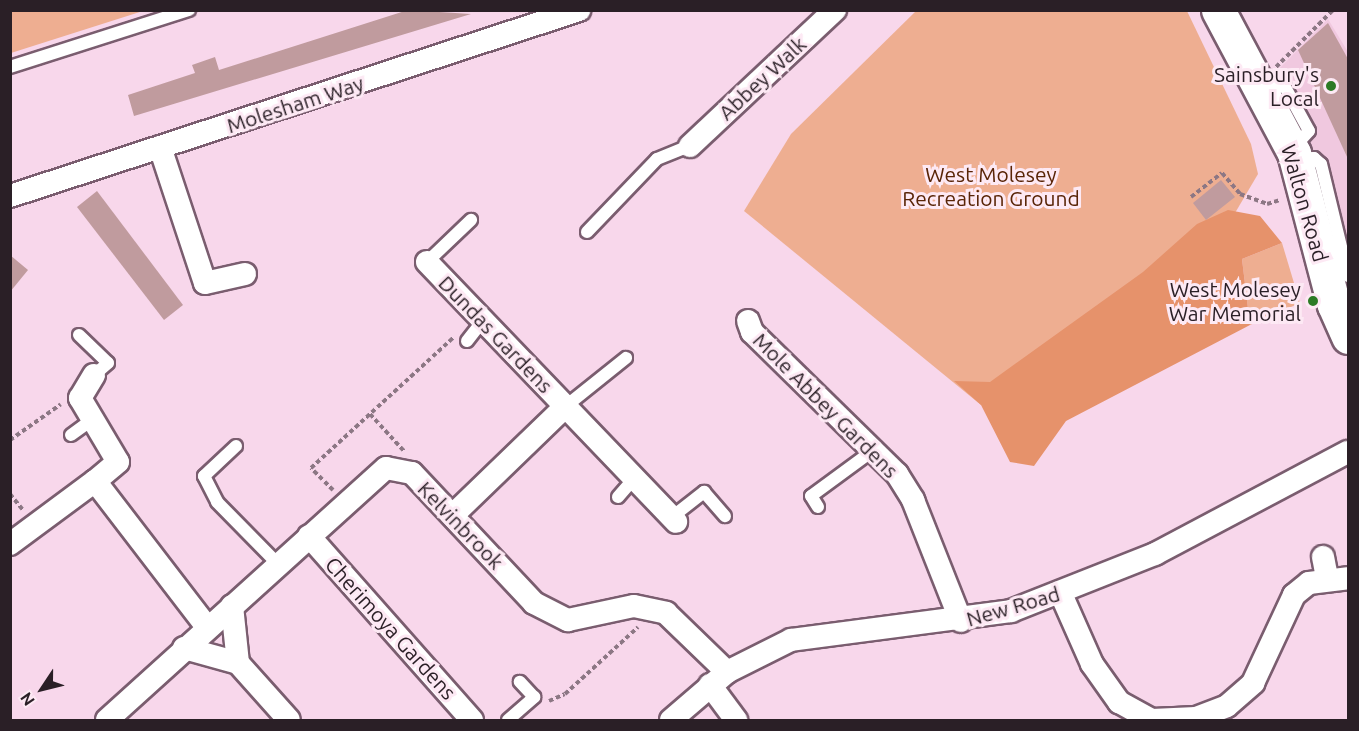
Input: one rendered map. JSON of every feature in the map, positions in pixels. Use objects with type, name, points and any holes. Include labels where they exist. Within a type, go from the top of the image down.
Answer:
[{"type":"main road","name":"Walton Road","points":[[1218,10],[1262,88],[1294,154],[1306,192],[1342,284],[1348,337]]},
{"type":"street","name":"Molesham Way","points":[[10,195],[579,10]]},
{"type":"street","name":"Abbey Walk","points":[[690,146],[835,10]]},
{"type":"street","points":[[160,147],[205,283],[245,274]]},
{"type":"street","name":"Dundas Gardens","points":[[427,262],[482,322],[636,476],[674,519]]},
{"type":"street","name":"Mole Abbey Gardens","points":[[748,321],[752,332],[875,449],[913,500],[961,621]]},
{"type":"street","points":[[10,544],[95,482],[118,462],[90,421],[80,398],[94,375]]},
{"type":"street","name":"Dundas Gardens","points":[[454,514],[566,406]]},
{"type":"street","name":"New Road","points":[[671,720],[719,678],[791,640],[961,621],[1061,594],[1227,519],[1348,452]]},
{"type":"street","name":"Kelvinbrook","points":[[108,720],[207,627],[279,565],[344,501],[386,468],[412,473],[454,514],[534,603],[568,620],[634,606],[666,613],[719,678],[736,720]]},
{"type":"street","points":[[95,482],[207,627]]},
{"type":"street","name":"Cherimoya Gardens","points":[[309,536],[472,720]]},
{"type":"street","points":[[1061,594],[1092,664],[1119,702],[1152,720],[1210,717],[1253,683],[1294,595],[1333,571]]},
{"type":"street","points":[[232,606],[238,663]]},
{"type":"street","points":[[184,648],[238,663],[289,720]]},
{"type":"lane","points":[[10,67],[189,10]]},
{"type":"lane","points":[[587,232],[657,159],[690,146]]},
{"type":"lane","points":[[1294,154],[1314,158],[1321,164],[1342,284]]},
{"type":"lane","points":[[427,262],[471,220]]},
{"type":"lane","points":[[467,341],[482,322]]},
{"type":"lane","points":[[79,335],[108,363],[94,375]]},
{"type":"lane","points":[[566,406],[626,358]]},
{"type":"lane","points":[[71,435],[90,421]]},
{"type":"lane","points":[[236,446],[204,476],[217,502],[279,565]]},
{"type":"lane","points":[[818,507],[811,496],[875,449]]},
{"type":"lane","points":[[618,497],[636,476]]},
{"type":"lane","points":[[674,519],[704,492],[726,516]]},
{"type":"lane","points":[[508,720],[534,697],[520,682]]},
{"type":"path","points":[[1262,88],[1333,10]]},
{"type":"path","points":[[1191,197],[1222,173],[1240,194],[1267,204],[1306,192]]},
{"type":"path","points":[[344,501],[311,468],[457,335],[467,341]]},
{"type":"path","points":[[10,440],[71,397],[80,398]]},
{"type":"path","points":[[370,414],[416,464],[412,473]]},
{"type":"path","points":[[541,706],[565,694],[657,611]]},
{"type":"shaded area","points":[[1328,19],[1348,52],[1348,295],[1342,299],[1272,76]]},
{"type":"shaded area","points":[[1228,210],[1260,216],[1282,243],[1242,259],[1250,325],[1066,421],[1034,466],[1010,462],[981,405],[954,381],[990,382],[1143,272],[1197,224]]},
{"type":"green space","points":[[11,10],[143,10],[143,11],[11,53]]},
{"type":"green space","name":"West Molesey Recreation Ground","points":[[916,11],[1187,11],[1251,144],[1258,174],[1235,213],[981,405],[744,211],[791,134]]},
{"type":"green space","points":[[1282,243],[1300,303],[1250,325],[1242,259]]},
{"type":"building","points":[[408,10],[471,14],[134,116],[128,95],[195,73],[192,65],[215,57],[219,70]]},
{"type":"building","name":"Sainsbury's Local","points":[[1328,23],[1348,59],[1348,159],[1298,50]]},
{"type":"building","points":[[1221,180],[1235,197],[1206,220],[1193,203]]},
{"type":"building","points":[[97,191],[183,305],[164,320],[77,207]]},
{"type":"building","points":[[10,255],[28,270],[10,292]]},
{"type":"place","name":"Sainsbury's Local","points":[[1331,86]]},
{"type":"place","name":"West Molesey War Memorial","points":[[1313,301]]}]
